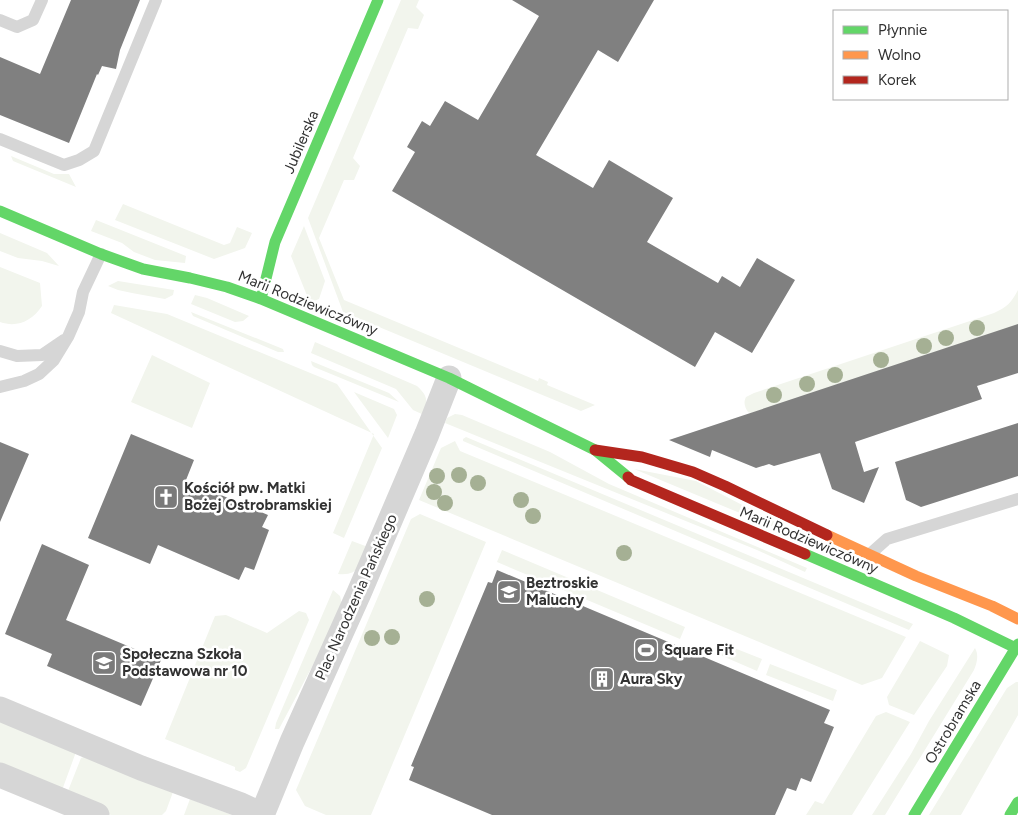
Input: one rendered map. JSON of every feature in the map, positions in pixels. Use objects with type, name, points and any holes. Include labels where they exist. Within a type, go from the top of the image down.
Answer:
[{"type":"street","name":"Jubilerska","points":[[261,299],[275,242],[378,0]]},
{"type":"street","name":"Marii Rodziewiczówny","points":[[0,211],[100,254],[143,269],[227,287],[261,299],[449,378],[595,450],[631,480],[798,550],[1017,647]]},
{"type":"street","name":"Plac Narodzenia Pańskiego","points":[[262,815],[292,742],[412,469],[449,378]]},
{"type":"street","name":"Marii Rodziewiczówny","points":[[595,450],[642,457],[693,472],[869,555],[992,606],[1018,619]]},
{"type":"street","name":"Ostrobramska","points":[[914,815],[1017,647]]},
{"type":"street","points":[[0,708],[140,768],[241,805],[262,815]]},
{"type":"street","points":[[0,775],[96,815]]},
{"type":"street","points":[[1010,815],[1018,802]]},
{"type":"lane","points":[[0,20],[17,27],[33,20],[42,0]]},
{"type":"lane","points":[[0,139],[64,165],[79,160],[94,151],[156,0]]},
{"type":"lane","points":[[0,387],[24,381],[39,374],[54,360],[79,312],[85,287],[100,254]]},
{"type":"lane","points":[[0,351],[17,356],[42,355],[68,336]]},
{"type":"lane","points":[[869,555],[887,538],[1018,499]]},
{"type":"shaded area","points":[[401,0],[419,0],[416,7],[424,15],[418,29],[408,28],[353,158],[360,166],[354,180],[344,180],[319,238],[344,300],[538,381],[539,378],[548,382],[547,385],[595,405],[581,411],[343,312],[308,218]]},
{"type":"shaded area","points":[[11,156],[54,174],[69,174],[76,187],[13,161]]},
{"type":"shaded area","points":[[123,204],[224,245],[230,243],[237,227],[252,233],[245,248],[214,259],[115,220]]},
{"type":"shaded area","points":[[96,220],[186,256],[185,263],[155,260],[134,252],[122,243],[91,231]]},
{"type":"shaded area","points":[[304,226],[325,281],[319,299],[314,301],[308,298],[291,256]]},
{"type":"shaded area","points":[[0,233],[47,253],[59,266],[42,261],[18,258],[0,251]]},
{"type":"shaded area","points":[[0,267],[40,283],[42,306],[34,316],[24,322],[6,324],[0,322]]},
{"type":"shaded area","points":[[118,281],[174,290],[173,295],[165,299],[118,290],[108,286]]},
{"type":"shaded area","points":[[1018,290],[1018,326],[751,413],[746,408],[746,397],[754,393],[994,313],[1008,304]]},
{"type":"shaded area","points":[[195,295],[207,298],[249,316],[243,321],[235,322],[191,304]]},
{"type":"shaded area","points":[[114,305],[167,314],[337,384],[371,433],[111,313]]},
{"type":"shaded area","points":[[191,312],[283,349],[284,352],[278,352],[193,316]]},
{"type":"shaded area","points":[[315,342],[417,386],[424,393],[426,399],[424,415],[413,410],[396,389],[311,353]]},
{"type":"shaded area","points":[[152,355],[210,383],[192,428],[131,402]]},
{"type":"shaded area","points":[[311,361],[389,393],[399,402],[314,367]]},
{"type":"shaded area","points":[[354,392],[394,409],[397,415],[388,438]]},
{"type":"shaded area","points":[[455,414],[462,415],[550,452],[609,484],[807,568],[805,572],[757,550],[445,423],[447,418]]},
{"type":"shaded area","points":[[373,436],[382,448],[344,538],[333,533]]},
{"type":"shaded area","points":[[466,437],[913,624],[909,630],[463,441]]},
{"type":"shaded area","points":[[455,441],[460,451],[906,637],[882,678],[862,685],[419,500],[441,448]]},
{"type":"shaded area","points":[[634,469],[696,481],[829,550]]},
{"type":"shaded area","points":[[420,514],[486,542],[371,815],[326,815],[305,806],[296,790],[411,519]]},
{"type":"shaded area","points":[[352,541],[368,547],[361,564],[351,573],[338,574]]},
{"type":"shaded area","points":[[502,550],[685,627],[680,639],[497,562]]},
{"type":"shaded area","points":[[333,590],[340,596],[342,604],[314,663],[279,729],[275,729],[276,723]]},
{"type":"shaded area","points":[[299,611],[306,613],[309,620],[246,768],[240,772],[235,770],[235,767],[165,739],[215,616],[226,615],[267,633]]},
{"type":"shaded area","points":[[920,641],[949,655],[947,666],[914,715],[889,705],[887,697]]},
{"type":"shaded area","points":[[724,644],[762,659],[757,671],[720,655]]},
{"type":"shaded area","points":[[975,648],[977,659],[974,670],[885,815],[872,815],[911,754],[929,721]]},
{"type":"shaded area","points":[[770,664],[837,690],[833,701],[766,675]]},
{"type":"shaded area","points":[[1018,682],[1018,715],[961,815],[929,815],[1007,688]]},
{"type":"shaded area","points":[[886,712],[910,722],[852,815],[806,815],[815,801],[823,804],[876,716]]},
{"type":"shaded area","points":[[0,720],[76,752],[61,793],[0,768]]},
{"type":"shaded area","points":[[84,757],[173,792],[166,811],[162,815],[111,815],[66,796],[81,758]]},
{"type":"shaded area","points":[[190,799],[232,815],[184,815]]},
{"type":"building","points":[[71,0],[140,0],[120,50],[116,69],[102,66],[69,143],[0,115],[0,57],[40,74]]},
{"type":"building","points":[[512,0],[654,0],[618,62],[598,50],[536,155],[593,188],[609,160],[673,198],[647,242],[718,283],[722,276],[740,287],[757,258],[795,280],[752,353],[715,332],[695,367],[392,191],[415,152],[407,147],[422,121],[430,126],[445,101],[478,120],[539,16]]},
{"type":"building","points":[[1018,324],[1018,373],[977,386],[982,399],[855,442],[864,472],[879,467],[864,503],[832,489],[820,453],[774,466],[769,464],[756,468],[712,450],[710,457],[669,440]]},
{"type":"building","points":[[1018,423],[1018,476],[921,507],[906,500],[895,462]]},
{"type":"building","name":"Kościół pw. Matki Bożej Ostrobramskiej","points":[[131,434],[194,460],[186,480],[268,515],[262,527],[269,530],[254,570],[245,567],[239,580],[158,545],[150,564],[88,538]]},
{"type":"building","points":[[0,442],[29,454],[0,522]]},
{"type":"building","points":[[42,544],[89,565],[66,620],[161,660],[141,706],[47,666],[52,654],[5,634]]},
{"type":"building","name":"Aura Sky","points":[[497,570],[830,710],[824,723],[834,727],[811,782],[801,778],[796,791],[787,788],[775,815],[492,815],[409,780],[414,767],[411,766],[488,582],[492,583]]},
{"type":"traffic: fast","points":[[261,299],[275,242],[378,0]]},
{"type":"traffic: fast","points":[[0,211],[101,254],[143,269],[227,287],[261,299],[449,378],[595,450],[628,477]]},
{"type":"traffic: fast","points":[[805,554],[954,618],[1018,649]]},
{"type":"traffic: fast","points":[[914,815],[1018,644]]},
{"type":"traffic: fast","points":[[1010,815],[1018,802]]},
{"type":"traffic: slow","points":[[827,535],[916,576],[992,606],[1018,619]]},
{"type":"traffic: jam","points":[[595,450],[642,457],[693,472],[827,535]]},
{"type":"traffic: jam","points":[[628,477],[631,480],[805,554]]},
{"type":"place","name":"Kościół pw. Matki Bożej Ostrobramskiej","points":[[166,497]]},
{"type":"place","name":"Beztroskie Maluchy","points":[[509,592]]},
{"type":"place","name":"Square Fit","points":[[646,650]]},
{"type":"place","name":"Społeczna Szkoła Podstawowa nr 10","points":[[104,663]]},
{"type":"place","name":"Aura Sky","points":[[602,679]]}]
